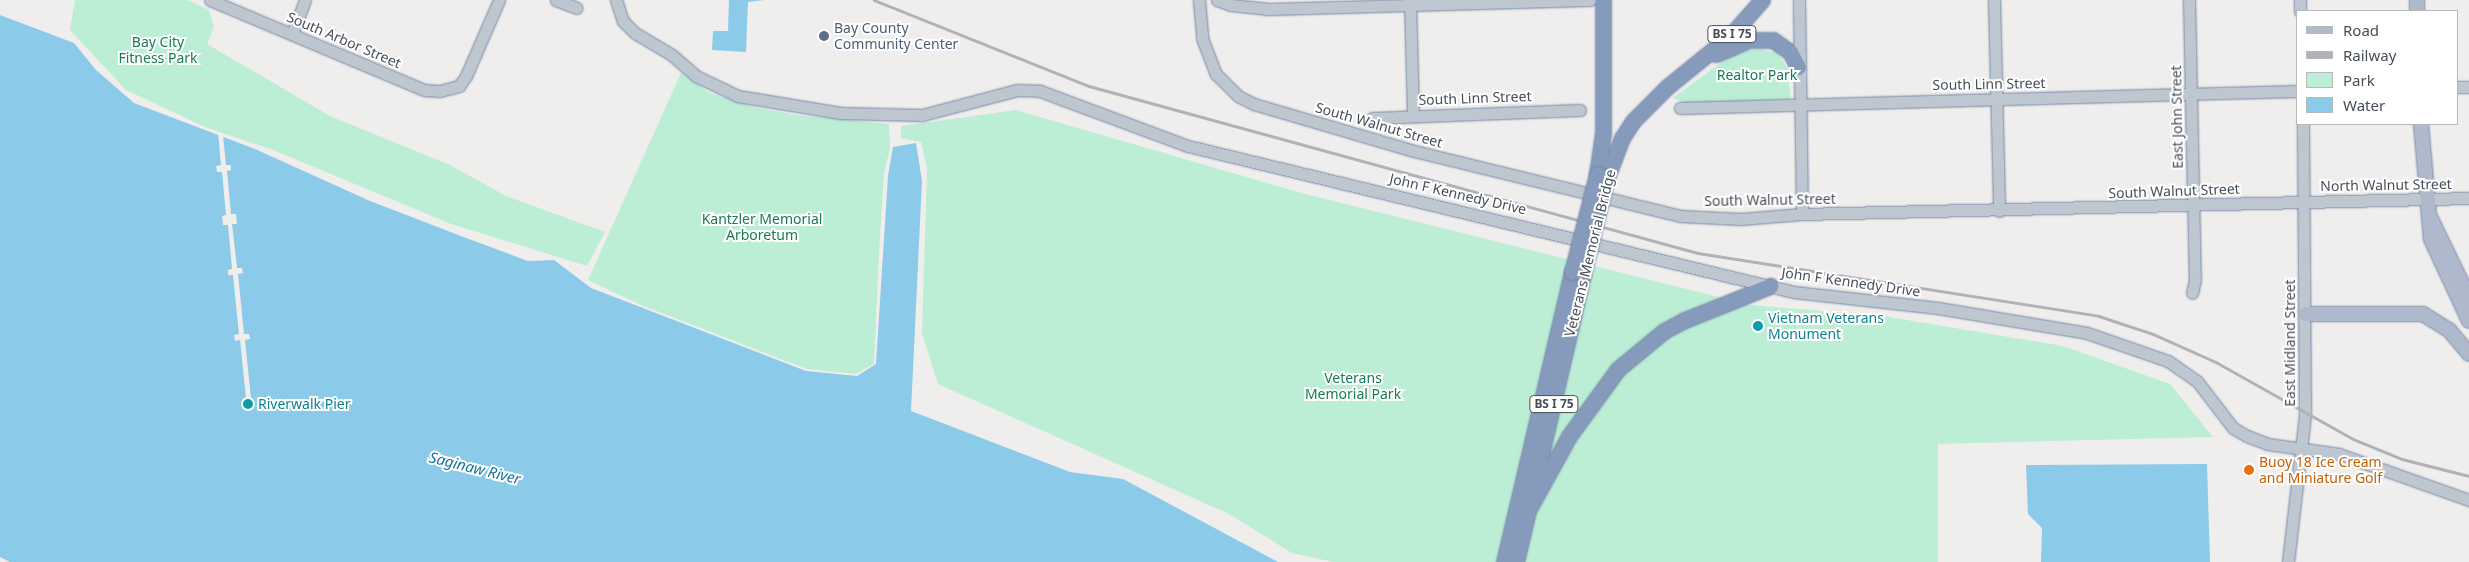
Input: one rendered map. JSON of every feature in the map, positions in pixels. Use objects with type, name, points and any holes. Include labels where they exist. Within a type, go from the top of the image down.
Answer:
[{"type":"highway","name":"BS I 75","points":[[1602,175],[1604,98],[1603,0]]},
{"type":"highway","name":"Veterans Memorial Bridge","points":[[1516,562],[1517,532],[1577,273],[1602,175],[1633,121],[1658,95],[1742,24],[1762,0]]},
{"type":"highway","points":[[1697,63],[1749,40],[1761,39],[1782,46],[1790,52],[1798,67]]},
{"type":"highway","name":"Veterans Memorial Bridge","points":[[1504,562],[1530,507],[1577,273]]},
{"type":"highway","points":[[1530,507],[1569,436],[1618,369],[1664,332],[1685,320],[1770,286]]},
{"type":"main road","points":[[2421,125],[2425,200],[2430,216],[2469,298]]},
{"type":"main road","points":[[2430,216],[2431,239],[2436,255],[2469,321]]},
{"type":"main road","points":[[2306,314],[2423,314],[2449,330],[2469,354]]},
{"type":"street","name":"South Arbor Street","points":[[210,0],[424,90],[440,91],[459,86],[466,76],[499,0]]},
{"type":"street","points":[[292,34],[305,0]]},
{"type":"street","points":[[556,0],[577,8]]},
{"type":"street","name":"John F Kennedy Drive","points":[[616,0],[623,21],[635,33],[672,54],[696,76],[738,96],[841,113],[905,115],[937,113],[1017,90],[1040,91],[1188,146],[1770,286],[2045,325],[2134,347],[2168,361],[2197,381],[2233,428],[2247,436],[2268,444],[2339,454],[2469,500]]},
{"type":"street","name":"South Walnut Street","points":[[1199,0],[1202,38],[1209,61],[1225,86],[1254,104],[1410,150],[1680,216],[1741,219],[1802,214],[2304,203]]},
{"type":"street","points":[[1217,0],[1231,6],[1267,9],[1410,2],[1590,0]]},
{"type":"street","points":[[1799,0],[1798,67],[1802,214]]},
{"type":"street","points":[[1994,0],[1999,211]]},
{"type":"street","name":"East John Street","points":[[2188,0],[2194,206],[2195,280],[2192,293]]},
{"type":"street","points":[[1410,2],[1413,115]]},
{"type":"street","name":"South Linn Street","points":[[1680,108],[2296,91]]},
{"type":"street","name":"South Linn Street","points":[[1372,118],[1580,110]]},
{"type":"street","name":"East Midland Street","points":[[2288,562],[2303,449],[2306,314],[2303,125]]},
{"type":"street","name":"North Walnut Street","points":[[2304,203],[2469,198]]},
{"type":"green space","name":"Bay City Fitness Park","points":[[75,0],[188,0],[209,10],[214,27],[207,44],[330,116],[450,165],[506,196],[605,232],[587,266],[451,224],[273,150],[205,127],[126,90],[70,30]]},
{"type":"green space","name":"Realtor Park","points":[[1757,49],[1778,53],[1787,68],[1791,99],[1686,103],[1673,98],[1734,53]]},
{"type":"green space","name":"Kantzler Memorial Arboretum","points":[[681,73],[710,93],[754,107],[796,115],[889,124],[890,148],[884,173],[874,364],[856,374],[807,369],[641,305],[588,280]]},
{"type":"green space","name":"Veterans Memorial Park","points":[[1016,110],[1305,194],[1751,305],[1883,316],[2063,346],[2170,384],[2213,437],[1938,444],[1938,562],[1333,562],[1292,553],[1229,514],[938,384],[922,333],[927,169],[921,142],[901,138],[901,126]]},
{"type":"water","points":[[729,0],[764,0],[748,2],[746,52],[712,50],[713,31],[728,31]]},
{"type":"water","name":"Saginaw River","points":[[0,15],[74,43],[96,70],[134,103],[255,149],[370,201],[461,236],[528,261],[554,260],[591,288],[806,371],[857,376],[876,364],[888,176],[893,147],[916,143],[922,181],[911,411],[1070,472],[1123,479],[1278,562],[10,562],[0,557]]},
{"type":"water","points":[[2207,464],[2210,562],[2041,562],[2042,528],[2028,514],[2026,465]]},
{"type":"pier","points":[[218,133],[223,135],[226,165],[231,165],[231,170],[227,171],[231,214],[236,214],[237,224],[232,224],[237,268],[242,268],[243,273],[238,274],[244,334],[249,334],[250,339],[245,340],[251,398],[246,398],[240,340],[235,341],[234,335],[239,334],[233,275],[228,275],[228,270],[232,269],[228,225],[223,225],[222,216],[226,215],[222,172],[217,172],[216,166],[221,165]]},
{"type":"pier","points":[[257,402],[287,404],[287,409],[257,407]]},
{"type":"railway","points":[[874,0],[1089,86],[1698,253],[2099,316],[2153,334],[2216,362],[2353,439],[2402,459],[2469,476]]},
{"type":"place","name":"Bay County Community Center","points":[[824,36]]},
{"type":"place","name":"Vietnam Veterans Monument","points":[[1758,326]]},
{"type":"place","name":"Riverwalk Pier","points":[[248,404]]},
{"type":"place","name":"Buoy 18 Ice Cream and Miniature Golf","points":[[2249,470]]}]
